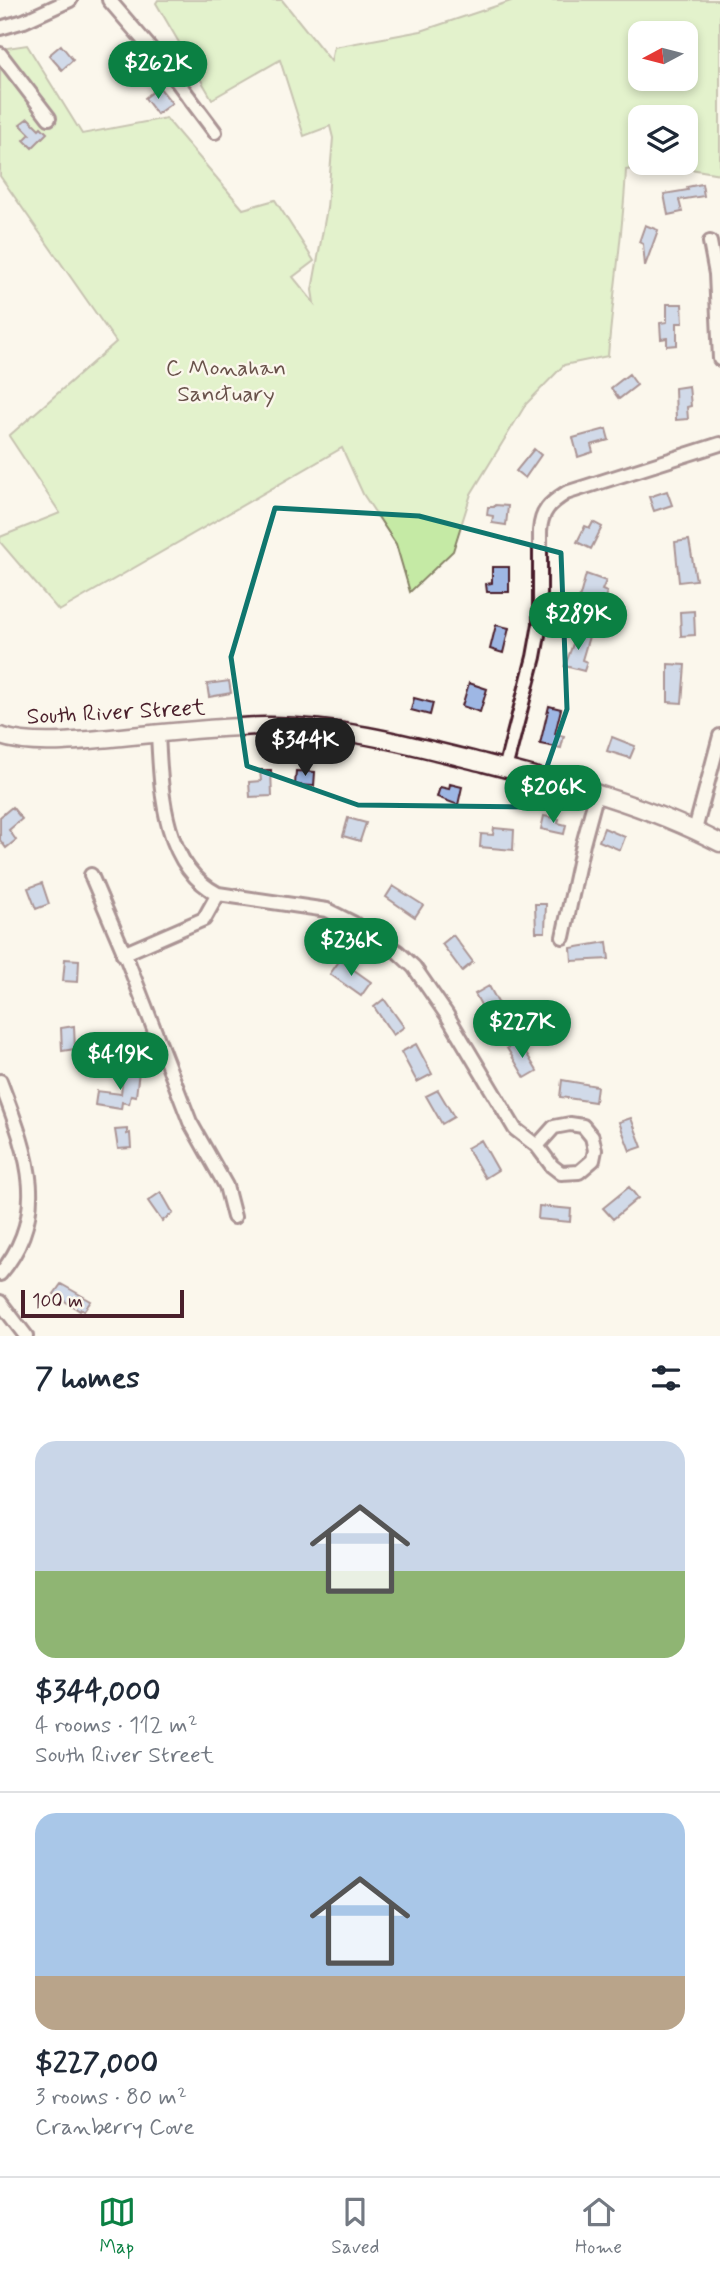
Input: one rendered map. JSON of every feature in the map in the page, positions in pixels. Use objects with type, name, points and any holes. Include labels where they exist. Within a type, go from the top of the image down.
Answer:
[{"type":"street","points":[[0,28],[24,21],[70,0]]},
{"type":"street","points":[[109,0],[164,64],[215,132]]},
{"type":"street","points":[[0,54],[49,118]]},
{"type":"street","points":[[710,243],[716,274],[720,359]]},
{"type":"street","points":[[505,769],[540,624],[540,519],[545,510],[551,502],[566,493],[720,444]]},
{"type":"street","name":"South River Street","points":[[2,738],[67,741],[265,726],[331,730],[378,738],[597,792],[653,812],[720,843]]},
{"type":"street","points":[[159,734],[163,797],[169,826],[182,858],[205,888],[218,894],[327,910],[398,952],[414,967],[447,1015],[515,1129],[537,1146],[561,1173],[582,1171],[593,1160],[595,1150],[592,1137],[583,1126],[570,1124],[554,1127],[537,1146]]},
{"type":"street","points":[[695,830],[720,736]]},
{"type":"street","points":[[563,937],[597,792]]},
{"type":"street","points":[[91,875],[190,1122],[226,1186],[234,1217]]},
{"type":"street","points":[[123,954],[204,919],[218,894]]},
{"type":"street","points":[[0,1081],[21,1137],[31,1185],[29,1219],[14,1254],[0,1274]]},
{"type":"street","points":[[0,1302],[26,1336]]},
{"type":"highlighted area","points":[[275,508],[419,516],[561,553],[567,709],[533,807],[358,805],[247,766],[231,657]]},
{"type":"green space","name":"C Monahan Sanctuary","points":[[158,0],[282,0],[331,61],[334,47],[421,31],[514,0],[720,0],[720,174],[698,170],[698,105],[628,105],[628,170],[608,356],[564,365],[526,404],[471,494],[453,551],[410,592],[396,544],[363,494],[342,448],[59,611],[0,542],[0,537],[60,513],[9,436],[116,342],[0,176],[0,49],[27,45],[82,134],[166,118],[243,209],[275,200],[314,261],[293,277],[314,303],[312,290],[327,208],[333,138],[330,126],[304,136],[280,60],[212,99],[156,3]]},
{"type":"building","points":[[61,45],[73,60],[62,70],[49,55]]},
{"type":"building","points":[[159,87],[172,103],[157,114],[145,98]]},
{"type":"building","points":[[28,118],[47,133],[32,148],[24,140],[30,134],[20,124]]},
{"type":"building","points":[[702,184],[704,196],[679,200],[682,212],[668,215],[664,194],[688,190],[687,187]]},
{"type":"building","points":[[645,225],[658,230],[645,266],[643,244],[639,242]]},
{"type":"building","points":[[667,304],[682,304],[683,323],[677,323],[677,345],[667,346],[667,338],[661,339],[660,323],[667,322]]},
{"type":"building","points":[[629,374],[637,385],[619,399],[611,388]]},
{"type":"building","points":[[689,386],[691,406],[687,407],[688,419],[676,420],[675,388]]},
{"type":"building","points":[[606,429],[609,440],[591,445],[593,452],[578,457],[573,438]]},
{"type":"building","points":[[534,449],[541,455],[525,478],[516,471]]},
{"type":"building","points":[[667,491],[672,505],[654,511],[649,497]]},
{"type":"building","points":[[508,506],[506,525],[492,523],[493,516],[487,515],[488,507]]},
{"type":"building","points":[[593,522],[602,527],[591,549],[577,542],[585,526],[590,528]]},
{"type":"building","points":[[689,540],[696,580],[679,582],[675,542]]},
{"type":"building","points":[[492,567],[509,567],[509,592],[487,592],[486,584],[492,583]]},
{"type":"building","points":[[586,574],[606,581],[602,590],[607,592],[603,604],[592,600],[590,607],[578,603]]},
{"type":"building","points":[[694,611],[695,635],[681,636],[680,612]]},
{"type":"building","points":[[496,625],[509,628],[503,653],[490,649]]},
{"type":"building","points":[[578,630],[590,633],[582,660],[587,662],[584,671],[565,666]]},
{"type":"building","points":[[668,664],[685,665],[682,703],[668,702]]},
{"type":"building","points":[[229,681],[231,693],[209,697],[207,684]]},
{"type":"building","points":[[469,683],[487,689],[480,712],[462,706]]},
{"type":"building","points":[[414,698],[433,703],[430,715],[411,710]]},
{"type":"building","points":[[549,706],[561,709],[555,734],[564,736],[561,748],[540,744]]},
{"type":"building","points":[[612,737],[635,746],[630,758],[607,751]]},
{"type":"building","points":[[260,770],[271,770],[272,796],[250,797],[249,782],[261,781]]},
{"type":"building","points":[[296,771],[315,772],[314,786],[295,785]]},
{"type":"building","points":[[450,784],[462,787],[458,805],[437,797],[440,787],[449,789]]},
{"type":"building","points":[[12,807],[22,819],[9,830],[16,840],[6,848],[0,840],[0,817]]},
{"type":"building","points":[[544,816],[559,819],[558,823],[566,825],[564,834],[541,829]]},
{"type":"building","points":[[348,818],[366,823],[360,841],[343,836]]},
{"type":"building","points":[[494,828],[514,830],[513,850],[480,847],[481,834],[493,835]]},
{"type":"building","points":[[604,828],[625,837],[620,850],[599,841]]},
{"type":"building","points":[[42,883],[49,904],[36,909],[28,888]]},
{"type":"building","points":[[393,886],[423,905],[415,917],[386,897]]},
{"type":"building","points":[[535,904],[546,904],[545,932],[536,932]]},
{"type":"building","points":[[453,935],[473,962],[462,971],[442,944]]},
{"type":"building","points":[[607,942],[609,959],[572,961],[571,948]]},
{"type":"building","points":[[65,959],[79,960],[78,982],[63,981]]},
{"type":"building","points":[[340,960],[371,982],[361,996],[330,974]]},
{"type":"building","points":[[489,986],[506,1017],[492,1025],[475,994]]},
{"type":"building","points":[[384,999],[404,1027],[393,1035],[374,1007]]},
{"type":"building","points":[[74,1026],[75,1049],[62,1051],[61,1028]]},
{"type":"building","points":[[519,1041],[537,1071],[525,1078],[507,1048]]},
{"type":"building","points":[[416,1044],[432,1074],[417,1082],[401,1052]]},
{"type":"building","points":[[124,1069],[139,1071],[136,1096],[131,1095],[129,1104],[122,1102],[121,1109],[95,1105],[97,1091],[121,1094]]},
{"type":"building","points":[[562,1080],[597,1086],[595,1102],[560,1097]]},
{"type":"building","points":[[438,1090],[454,1117],[442,1124],[426,1096]]},
{"type":"building","points":[[631,1118],[642,1147],[630,1151],[619,1122]]},
{"type":"building","points":[[127,1129],[127,1134],[130,1133],[131,1148],[118,1149],[115,1130]]},
{"type":"building","points":[[481,1140],[498,1170],[485,1178],[467,1148]]},
{"type":"building","points":[[629,1187],[638,1198],[613,1219],[603,1208]]},
{"type":"building","points":[[161,1192],[173,1213],[162,1221],[148,1201]]},
{"type":"building","points":[[539,1206],[571,1209],[570,1222],[538,1219]]},
{"type":"building","points":[[61,1284],[91,1301],[84,1311],[54,1294]]}]
